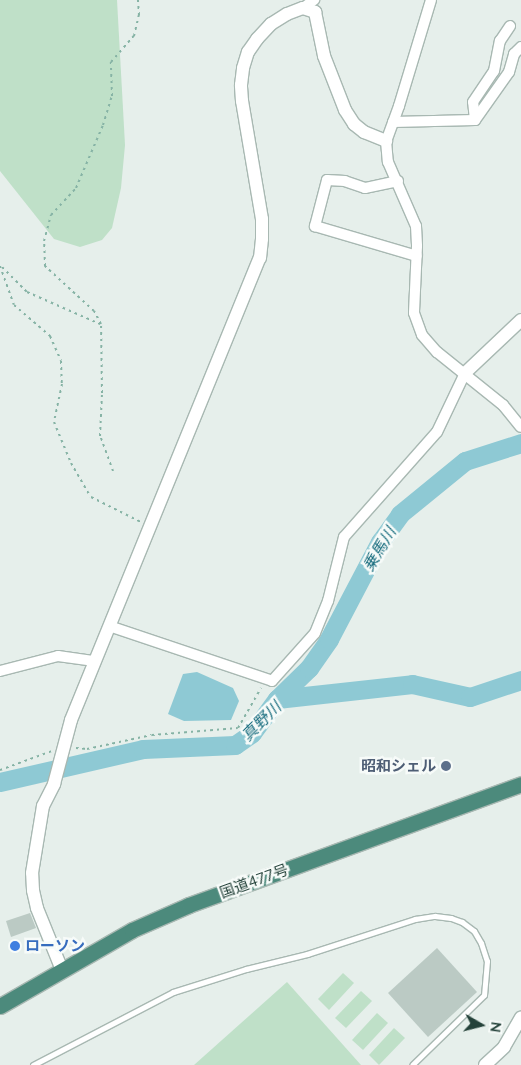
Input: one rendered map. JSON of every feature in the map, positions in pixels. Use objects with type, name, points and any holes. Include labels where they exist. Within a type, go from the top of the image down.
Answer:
[{"type":"highway","name":"国道477号","points":[[0,1006],[132,930],[189,905],[521,784]]},
{"type":"street","points":[[62,970],[37,908],[33,890],[32,873],[43,806],[54,784],[62,750],[95,661],[260,258],[262,219],[242,101],[243,68],[248,52],[266,29],[286,14],[303,8],[314,0]]},
{"type":"street","points":[[431,0],[386,141],[388,162],[398,181],[416,226],[414,313],[422,335],[437,352],[466,373],[502,405],[521,427]]},
{"type":"street","points":[[303,8],[314,12],[324,56],[346,110],[354,124],[372,137],[386,141]]},
{"type":"street","points":[[475,120],[474,102],[494,71],[500,41],[510,26]]},
{"type":"street","points":[[475,120],[509,72],[514,54],[521,46]]},
{"type":"street","points":[[393,122],[475,120]]},
{"type":"street","points":[[398,181],[365,188],[345,181],[327,180],[316,226],[416,256]]},
{"type":"street","points":[[109,626],[272,681],[315,633],[328,601],[344,537],[438,432],[466,373],[521,320]]},
{"type":"street","points":[[0,671],[58,656],[95,661]]},
{"type":"street","points":[[485,1065],[504,1047],[521,1018]]},
{"type":"lane","points":[[33,1065],[174,992],[307,954],[415,919],[435,916],[451,918],[462,922],[474,931],[481,943],[487,961],[484,995],[412,1065]]},
{"type":"path","points":[[114,471],[100,436],[102,393],[101,324],[94,311],[45,266],[44,241],[51,215],[76,188],[103,124],[112,96],[111,62],[134,36],[140,15],[138,0]]},
{"type":"path","points":[[0,266],[27,292],[101,324]]},
{"type":"path","points":[[0,266],[14,305],[50,336],[61,361],[62,384],[54,422],[71,463],[91,497],[149,527]]},
{"type":"path","points":[[0,770],[62,750],[87,748],[152,735],[238,728],[266,679]]},
{"type":"green space","points":[[0,0],[117,0],[125,145],[121,188],[112,228],[102,240],[80,247],[54,239],[0,171]]},
{"type":"green space","points":[[343,973],[354,983],[329,1010],[318,999]]},
{"type":"green space","points":[[287,982],[361,1065],[194,1065]]},
{"type":"green space","points":[[361,991],[372,1001],[346,1028],[335,1018]]},
{"type":"green space","points":[[377,1013],[388,1023],[363,1050],[352,1040]]},
{"type":"green space","points":[[394,1028],[405,1038],[379,1065],[369,1055]]},
{"type":"water","points":[[197,672],[233,688],[239,701],[231,720],[184,721],[168,714],[183,674]]},
{"type":"building","points":[[30,913],[36,928],[11,937],[6,921]]},
{"type":"building","points":[[437,948],[477,992],[428,1037],[388,993]]},
{"type":"waterway","name":"乗馬川","points":[[0,782],[143,749],[235,745],[252,733],[277,699],[309,668],[329,639],[380,542],[400,514],[465,461],[521,443]]},
{"type":"waterway","name":"真野川","points":[[277,699],[412,684],[470,697],[521,680]]},
{"type":"place","name":"昭和シェル","points":[[446,766]]},
{"type":"place","name":"ローソン","points":[[15,946]]}]
